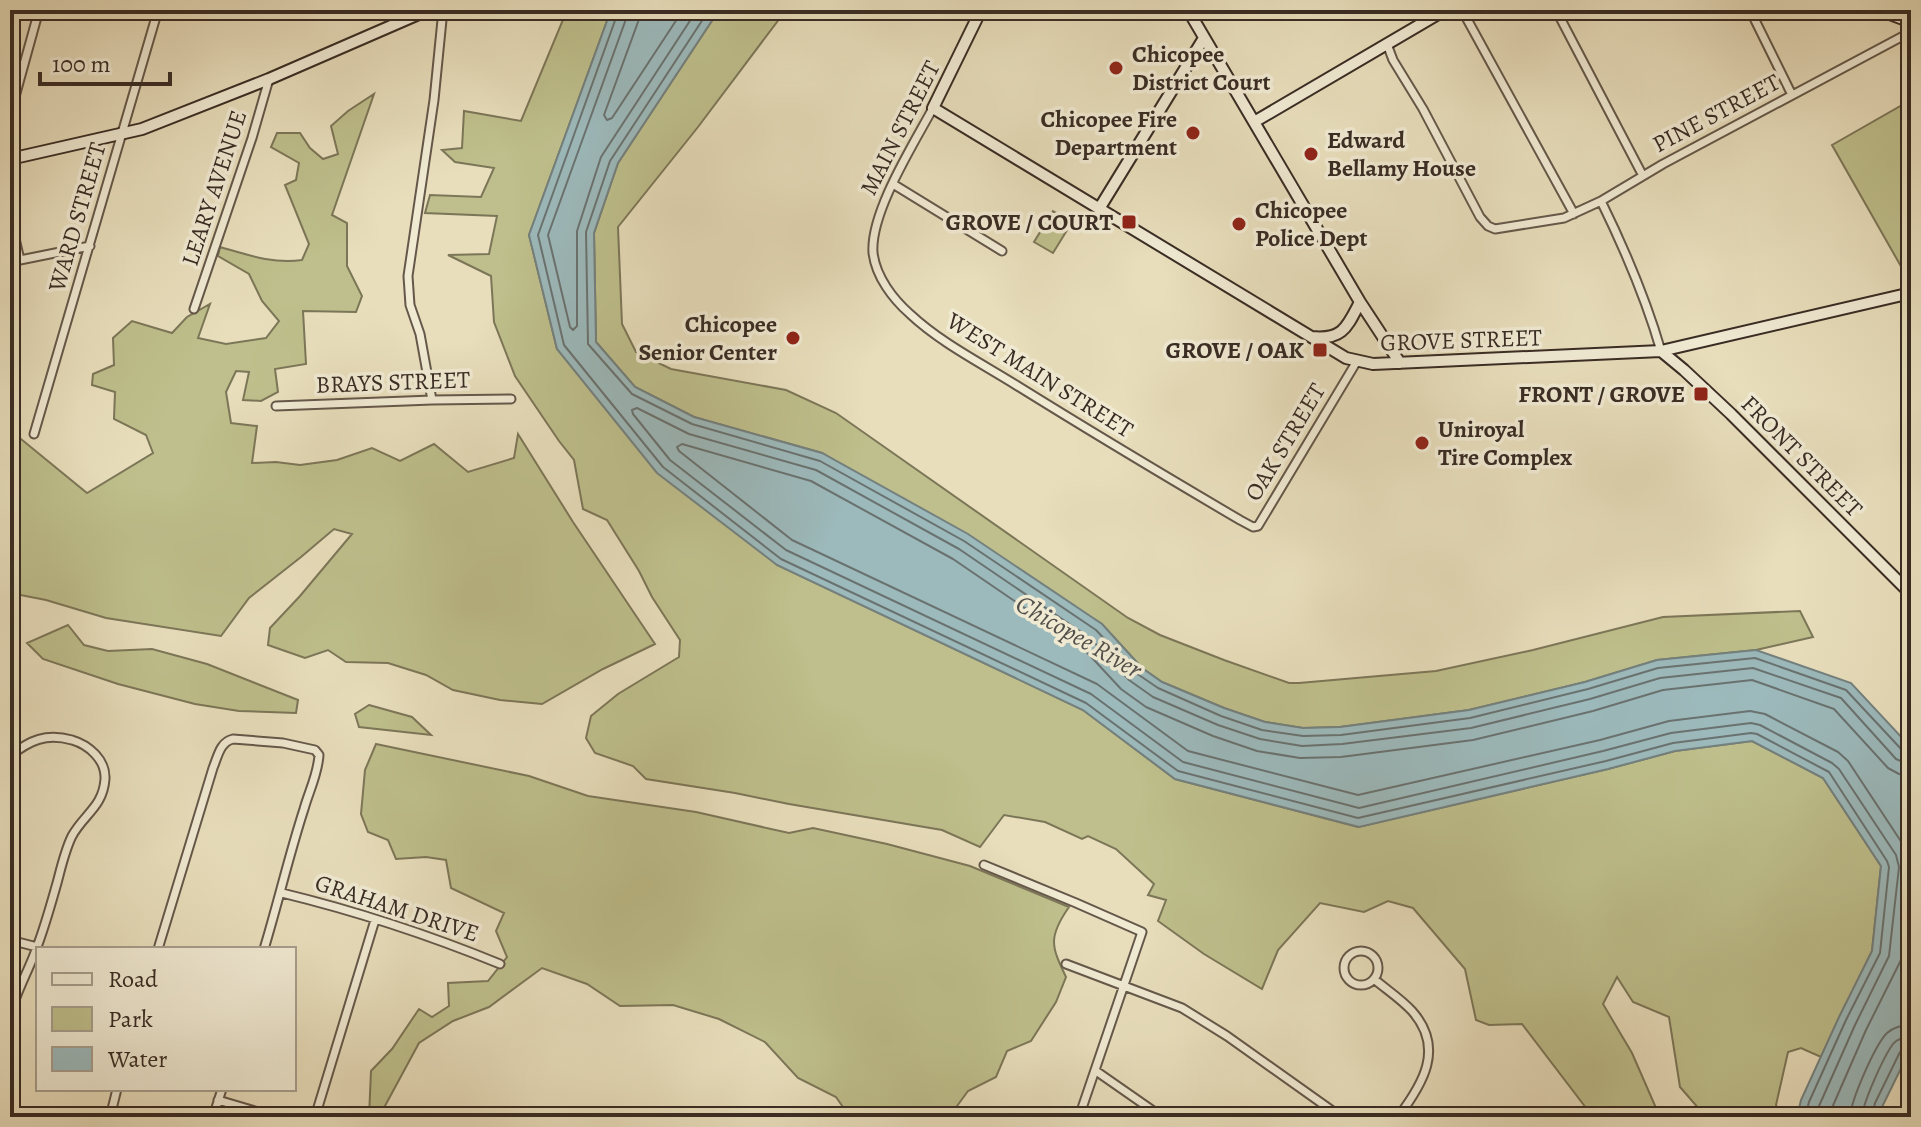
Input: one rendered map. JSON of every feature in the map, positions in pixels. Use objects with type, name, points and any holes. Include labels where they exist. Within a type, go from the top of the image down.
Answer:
[{"type":"main road","points":[[10,159],[142,129],[269,79],[428,10]]},
{"type":"main road","name":"MAIN STREET","points":[[933,108],[981,10]]},
{"type":"main road","points":[[1188,10],[1360,302],[1400,363]]},
{"type":"main road","points":[[1254,122],[1445,10]]},
{"type":"main road","points":[[1879,10],[1911,24]]},
{"type":"main road","points":[[1099,209],[1204,38]]},
{"type":"main road","name":"GROVE STREET","points":[[933,108],[1338,354],[1357,361],[1373,364],[1661,351],[1911,293]]},
{"type":"main road","points":[[1310,337],[1327,338],[1340,334],[1360,302]]},
{"type":"main road","name":"FRONT STREET","points":[[1661,351],[1731,414],[1911,594]]},
{"type":"street","points":[[10,115],[39,10]]},
{"type":"street","name":"WARD STREET","points":[[34,434],[158,10]]},
{"type":"street","points":[[432,400],[420,334],[410,305],[408,276],[434,100],[443,10]]},
{"type":"street","points":[[1462,10],[1574,214]]},
{"type":"street","points":[[1556,10],[1643,176]]},
{"type":"street","points":[[1750,10],[1792,95]]},
{"type":"street","name":"PINE STREET","points":[[1387,44],[1480,217],[1495,229],[1564,218],[1601,201],[1905,35],[1911,24]]},
{"type":"street","name":"LEARY AVENUE","points":[[194,309],[269,79]]},
{"type":"street","name":"MAIN STREET","points":[[877,222],[933,108]]},
{"type":"street","points":[[893,184],[1002,251]]},
{"type":"street","points":[[1601,201],[1640,290],[1661,351]]},
{"type":"street","points":[[10,217],[20,260]]},
{"type":"street","name":"WEST MAIN STREET","points":[[877,222],[873,250],[880,275],[896,300],[921,323],[1073,421],[1240,520]]},
{"type":"street","points":[[10,262],[90,246]]},
{"type":"street","name":"OAK STREET","points":[[1240,520],[1253,527],[1258,526],[1357,361]]},
{"type":"street","name":"BRAYS STREET","points":[[276,406],[511,399]]},
{"type":"street","points":[[10,756],[26,743],[56,736],[76,741],[98,756],[104,767],[105,779],[98,805],[71,837],[37,947],[10,940]]},
{"type":"street","points":[[159,947],[213,768],[222,745],[233,739],[283,743],[315,750],[319,755],[318,768],[265,947]]},
{"type":"street","points":[[984,865],[1142,932],[1079,1117]]},
{"type":"street","name":"GRAHAM DRIVE","points":[[282,893],[323,902],[433,937],[500,964]]},
{"type":"street","points":[[315,1117],[375,920]]},
{"type":"street","points":[[10,1015],[36,949]]},
{"type":"street","points":[[1360,950],[1375,958],[1378,969],[1374,979],[1364,985],[1349,980],[1344,964],[1350,955],[1360,950]]},
{"type":"street","points":[[1066,964],[1182,1008],[1341,1117]]},
{"type":"street","points":[[1374,979],[1413,1012],[1424,1028],[1429,1045],[1423,1078],[1398,1117]]},
{"type":"street","points":[[1096,1071],[1162,1117]]},
{"type":"street","points":[[110,1117],[116,1091]]},
{"type":"street","points":[[213,1117],[221,1091]]},
{"type":"street","points":[[218,1100],[275,1117]]},
{"type":"green space","points":[[567,10],[611,10],[529,235],[557,349],[777,565],[1083,710],[1175,779],[1358,827],[1675,751],[1752,741],[1823,778],[1881,866],[1872,951],[1821,1057],[1801,1048],[1788,1052],[1776,1105],[1781,1117],[1706,1117],[1680,1087],[1669,1017],[1633,1002],[1617,977],[1603,1004],[1632,1053],[1660,1117],[1593,1117],[1522,1024],[1489,1025],[1476,1020],[1465,969],[1413,908],[1388,901],[1364,912],[1320,903],[1278,950],[1262,989],[1204,954],[1158,921],[1166,900],[1148,895],[1154,884],[1116,849],[1088,836],[1082,839],[1045,822],[1004,815],[980,847],[942,830],[646,779],[633,766],[595,753],[586,738],[591,716],[618,694],[679,657],[680,640],[607,520],[583,509],[574,460],[515,376],[494,322],[491,276],[448,255],[489,254],[497,216],[425,213],[430,195],[481,197],[494,168],[455,162],[442,150],[462,148],[464,111],[521,121]]},
{"type":"green space","points":[[719,10],[786,10],[618,227],[622,324],[636,352],[671,369],[786,390],[836,413],[1128,618],[1160,635],[1289,683],[1436,671],[1663,617],[1800,611],[1813,637],[1756,650],[1657,660],[1585,682],[1469,710],[1340,727],[1303,728],[1265,722],[1162,682],[1142,668],[1102,624],[822,453],[694,417],[635,387],[596,342],[594,233],[618,163]]},
{"type":"green space","points":[[374,94],[332,215],[347,223],[347,266],[362,296],[356,312],[303,311],[306,364],[275,369],[278,392],[261,401],[243,400],[249,372],[236,371],[226,392],[231,423],[257,426],[252,463],[300,465],[337,460],[372,448],[400,461],[434,444],[468,472],[514,458],[518,434],[655,644],[542,704],[500,700],[453,690],[426,675],[388,663],[346,662],[328,650],[305,658],[268,645],[270,628],[352,534],[334,529],[249,598],[221,636],[106,618],[10,593],[10,430],[87,493],[153,453],[146,435],[114,419],[115,392],[92,385],[93,374],[114,365],[113,338],[132,321],[172,333],[187,317],[210,304],[198,338],[226,344],[266,338],[279,321],[262,301],[249,274],[218,256],[220,247],[271,260],[302,260],[309,244],[285,185],[296,180],[299,163],[271,147],[277,133],[300,133],[310,148],[323,159],[338,154],[331,126]]},
{"type":"green space","points":[[1911,100],[1911,284],[1832,145]]},
{"type":"green space","points":[[1053,211],[1072,222],[1053,253],[1034,242]]},
{"type":"green space","points":[[68,625],[84,645],[108,651],[152,649],[207,664],[298,700],[296,713],[239,711],[195,704],[118,684],[43,659],[27,643]]},
{"type":"green space","points":[[369,705],[412,717],[431,735],[359,727],[355,714]]},
{"type":"green space","points":[[376,744],[529,776],[588,796],[696,812],[789,833],[813,828],[970,866],[1069,907],[1058,926],[1054,942],[1066,977],[1056,1002],[1031,1041],[1007,1051],[996,1077],[968,1091],[949,1117],[844,1117],[847,1113],[836,1097],[798,1078],[765,1042],[719,1019],[673,1005],[620,1006],[587,984],[542,968],[489,1007],[453,1021],[419,1043],[379,1117],[369,1117],[371,1071],[392,1049],[419,1009],[432,1017],[449,1006],[448,983],[488,981],[507,957],[496,931],[504,913],[451,888],[446,860],[426,857],[396,859],[388,840],[368,832],[361,814],[365,770]]},
{"type":"water","name":"Chicopee River","points":[[611,10],[719,10],[618,163],[594,233],[596,342],[635,387],[694,417],[822,453],[968,534],[1102,624],[1142,668],[1162,682],[1265,722],[1303,728],[1340,727],[1469,710],[1585,682],[1657,660],[1756,650],[1851,683],[1911,751],[1911,1048],[1879,1117],[1797,1117],[1801,1100],[1872,951],[1881,866],[1823,778],[1752,741],[1675,751],[1359,827],[1175,779],[1083,710],[777,565],[657,473],[557,349],[529,235]]},
{"type":"place","name":"Chicopee District Court","points":[[1116,68]]},
{"type":"place","name":"Chicopee Fire Department","points":[[1193,133]]},
{"type":"place","name":"Edward Bellamy House","points":[[1311,154]]},
{"type":"place","name":"GROVE / COURT","points":[[1129,222]]},
{"type":"place","name":"Chicopee Police Dept","points":[[1239,224]]},
{"type":"place","name":"Chicopee Senior Center","points":[[793,338]]},
{"type":"place","name":"GROVE / OAK","points":[[1320,350]]},
{"type":"place","name":"FRONT / GROVE","points":[[1701,394]]},
{"type":"place","name":"Uniroyal Tire Complex","points":[[1422,443]]}]
